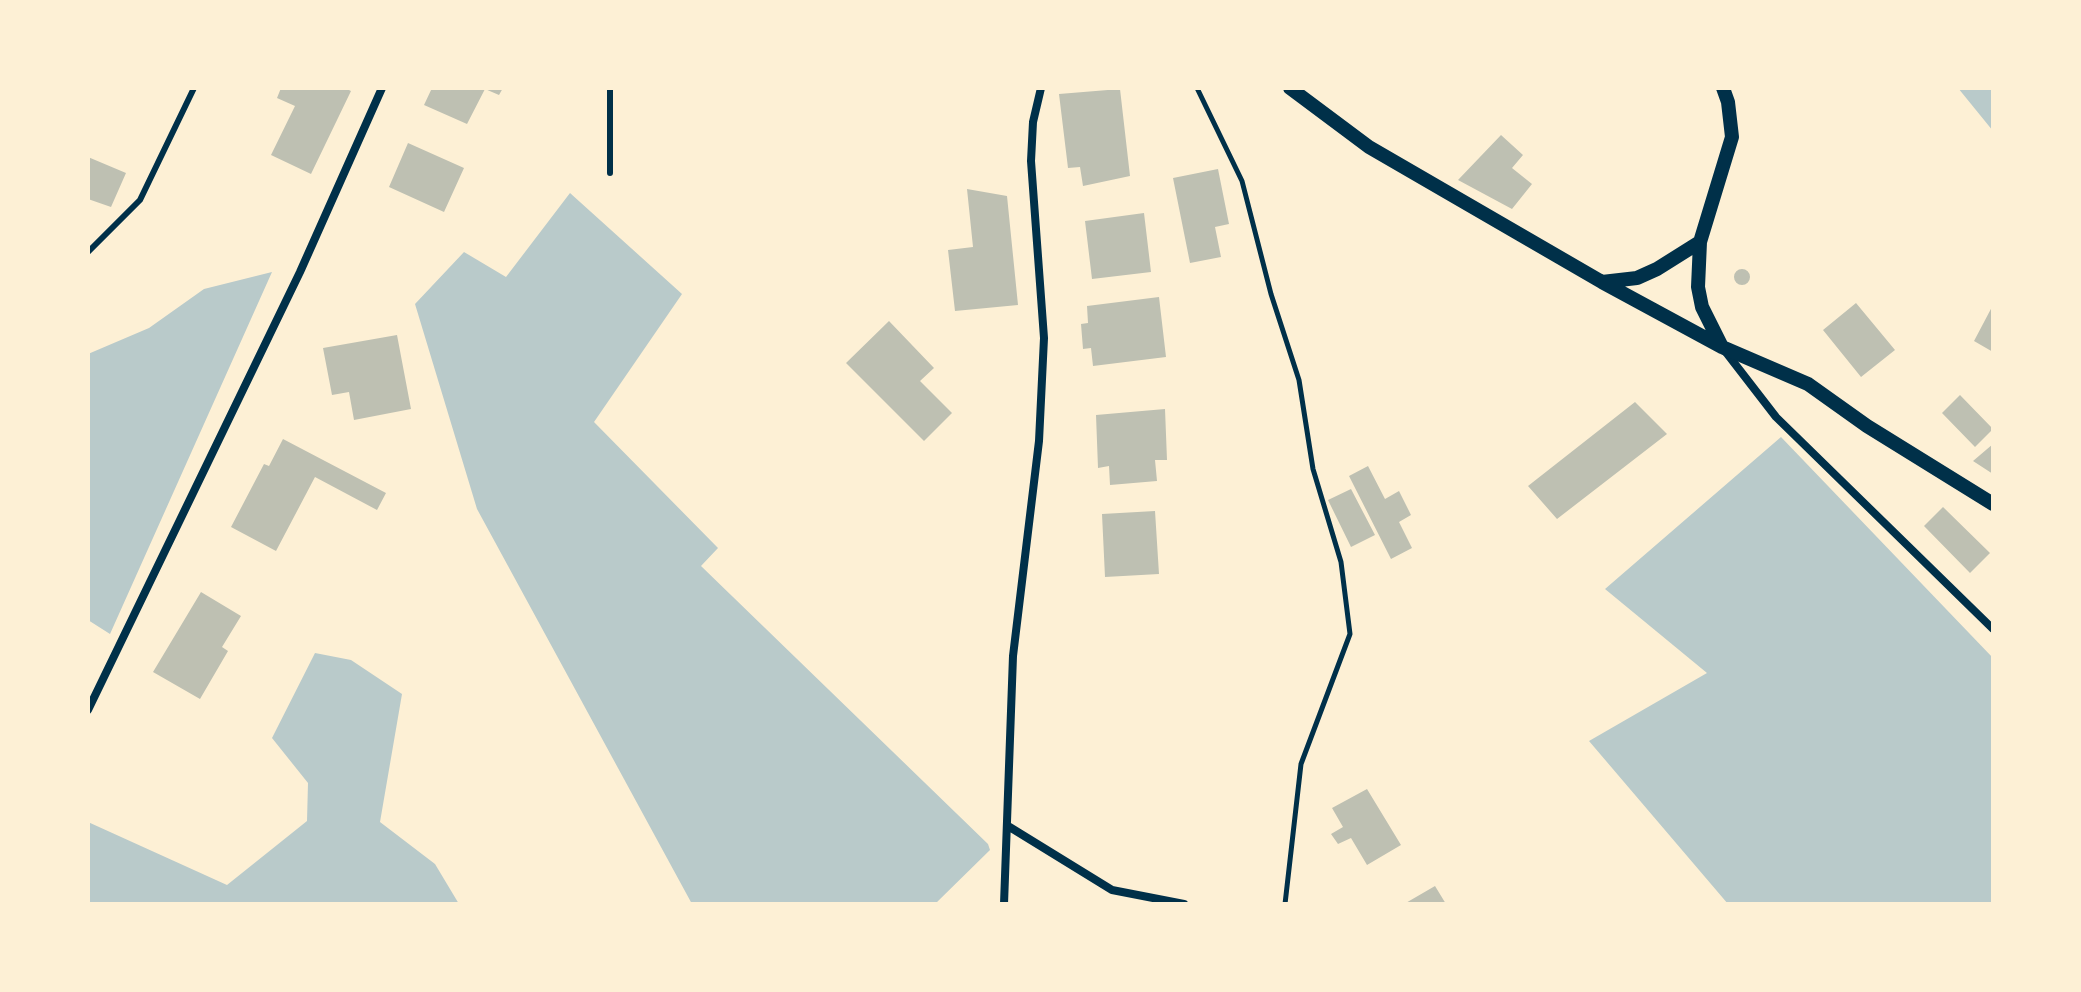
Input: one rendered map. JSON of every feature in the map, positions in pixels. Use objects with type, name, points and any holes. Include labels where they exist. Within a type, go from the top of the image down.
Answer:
[{"type":"street","points":[[88,710],[300,272],[382,88]]},
{"type":"street","points":[[1004,904],[1013,656],[1039,441],[1043,352],[1031,161],[1033,122],[1041,88]]},
{"type":"street","points":[[1290,88],[1369,147],[1602,282],[1722,347],[1808,384],[1867,426],[1993,504]]},
{"type":"street","points":[[1723,88],[1732,137],[1700,242],[1698,287],[1702,307],[1722,347],[1776,417],[1993,629]]},
{"type":"street","points":[[1602,282],[1637,278],[1700,242]]},
{"type":"street","points":[[1008,826],[1112,890],[1184,904]]},
{"type":"lane","points":[[88,252],[140,200],[194,88]]},
{"type":"lane","points":[[610,88],[610,173]]},
{"type":"path","points":[[1197,88],[1242,181],[1271,294],[1299,380],[1313,469],[1341,562],[1350,634],[1301,764],[1285,904]]},
{"type":"shaded area","points":[[1958,88],[1993,88],[1993,131]]},
{"type":"shaded area","points":[[570,193],[682,294],[594,422],[718,548],[701,566],[988,844],[990,850],[935,904],[692,904],[477,509],[415,304],[464,252],[506,277]]},
{"type":"shaded area","points":[[272,272],[110,634],[88,620],[88,354],[149,328],[204,289]]},
{"type":"shaded area","points":[[1781,437],[1993,658],[1993,904],[1728,904],[1589,741],[1707,673],[1605,589]]},
{"type":"shaded area","points":[[315,653],[351,660],[402,694],[380,822],[435,864],[459,904],[88,904],[88,822],[227,885],[307,821],[308,783],[272,738]]},
{"type":"building","points":[[281,88],[345,88],[351,91],[311,174],[271,155],[295,106],[277,98]]},
{"type":"building","points":[[432,88],[503,88],[499,95],[485,89],[467,124],[424,105]]},
{"type":"building","points":[[1120,89],[1130,176],[1083,186],[1080,167],[1068,168],[1059,94]]},
{"type":"building","points":[[1501,135],[1523,155],[1512,168],[1532,184],[1512,209],[1458,180]]},
{"type":"building","points":[[408,143],[464,168],[444,212],[389,187]]},
{"type":"building","points":[[88,157],[126,173],[111,207],[88,199]]},
{"type":"building","points":[[1218,169],[1229,224],[1215,227],[1221,257],[1190,263],[1173,178]]},
{"type":"building","points":[[967,189],[1007,196],[1018,305],[955,311],[948,250],[973,247]]},
{"type":"building","points":[[1144,213],[1151,272],[1092,279],[1085,221]]},
{"type":"building","points":[[1742,269],[1750,277],[1742,285],[1734,277]]},
{"type":"building","points":[[1159,297],[1166,357],[1093,366],[1091,348],[1083,349],[1081,324],[1088,323],[1087,306]]},
{"type":"building","points":[[1856,303],[1895,350],[1861,377],[1823,330]]},
{"type":"building","points":[[1993,305],[1993,352],[1974,341]]},
{"type":"building","points":[[889,321],[934,368],[920,381],[952,413],[924,441],[846,363]]},
{"type":"building","points":[[397,335],[411,409],[354,420],[349,392],[332,395],[323,348]]},
{"type":"building","points":[[1960,395],[1993,429],[1975,447],[1942,413]]},
{"type":"building","points":[[1635,402],[1667,434],[1557,519],[1528,486]]},
{"type":"building","points":[[1165,409],[1167,460],[1155,460],[1157,481],[1110,485],[1109,466],[1098,468],[1096,415]]},
{"type":"building","points":[[283,439],[386,493],[377,510],[315,477],[276,551],[231,527],[264,464],[269,466]]},
{"type":"building","points":[[1993,444],[1993,474],[1973,461]]},
{"type":"building","points":[[1368,466],[1385,499],[1399,491],[1411,515],[1399,522],[1412,548],[1391,559],[1349,476]]},
{"type":"building","points":[[1351,489],[1375,535],[1351,547],[1328,500]]},
{"type":"building","points":[[1943,507],[1990,553],[1970,573],[1924,526]]},
{"type":"building","points":[[1155,511],[1159,574],[1105,577],[1102,514]]},
{"type":"building","points":[[201,592],[241,616],[222,647],[228,651],[200,699],[153,672]]},
{"type":"building","points":[[1367,789],[1401,845],[1367,865],[1351,838],[1338,844],[1331,834],[1343,827],[1332,808]]},
{"type":"building","points":[[1435,886],[1446,904],[1404,904]]}]
